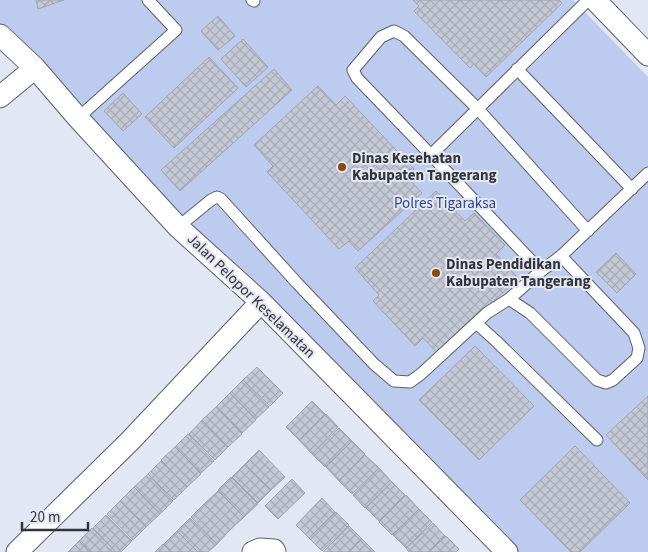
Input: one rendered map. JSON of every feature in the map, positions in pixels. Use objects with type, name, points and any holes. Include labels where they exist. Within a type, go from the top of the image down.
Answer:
[{"type":"street","points":[[595,0],[645,46]]},
{"type":"street","name":"Jalan Pelopor Keselamatan","points":[[0,35],[35,68],[178,227],[261,302],[506,552]]},
{"type":"street","points":[[0,97],[35,68]]},
{"type":"street","points":[[16,552],[130,441],[261,302]]},
{"type":"street","points":[[253,552],[260,549],[274,550],[275,552]]},
{"type":"lane","points":[[78,118],[176,30],[148,0]]},
{"type":"lane","points":[[432,155],[588,0]]},
{"type":"lane","points":[[540,271],[357,78],[353,70],[381,37],[394,31],[399,32],[478,109],[588,231]]},
{"type":"lane","points":[[518,69],[632,189]]},
{"type":"lane","points":[[178,227],[211,200],[217,197],[221,199],[309,297],[374,364],[394,382],[410,382],[486,313],[509,298],[540,271],[561,256],[648,173]]},
{"type":"lane","points":[[509,298],[530,313],[596,380],[606,383],[614,380],[637,358],[638,348],[634,332],[561,256]]},
{"type":"lane","points":[[476,323],[597,440]]},
{"type":"green space","name":"Polres Tigaraksa","points":[[0,0],[573,0],[648,77],[648,552],[504,552],[0,39]]},
{"type":"building","points":[[36,0],[64,0],[38,9]]},
{"type":"building","points":[[413,0],[559,0],[562,3],[486,77],[474,64],[470,68],[414,11],[419,6]]},
{"type":"building","points":[[218,16],[235,36],[218,50],[201,31]]},
{"type":"building","points":[[243,39],[268,67],[246,87],[221,59]]},
{"type":"building","points":[[209,57],[238,88],[174,148],[145,117]]},
{"type":"building","points":[[274,69],[292,90],[180,191],[161,170]]},
{"type":"building","name":"Dinas Kesehatan Kabupaten Tangerang","points":[[318,86],[336,105],[345,96],[414,169],[406,176],[422,193],[358,251],[349,241],[339,249],[267,172],[273,166],[254,145]]},
{"type":"building","points":[[123,93],[142,114],[123,131],[104,111]]},
{"type":"building","name":"Dinas Pendidikan Kabupaten Tangerang","points":[[436,191],[465,221],[474,213],[505,245],[496,254],[518,278],[438,354],[423,338],[415,346],[373,301],[379,295],[355,268]]},
{"type":"building","points":[[616,253],[636,274],[617,293],[596,272]]},
{"type":"building","points":[[475,346],[534,406],[479,460],[419,400]]},
{"type":"building","points":[[257,367],[283,393],[270,406],[243,380]]},
{"type":"building","points":[[243,380],[269,407],[256,419],[230,393]]},
{"type":"building","points":[[230,393],[256,420],[242,433],[216,407]]},
{"type":"building","points":[[648,396],[648,480],[606,435]]},
{"type":"building","points":[[312,401],[325,414],[299,440],[286,427]]},
{"type":"building","points":[[216,407],[242,434],[228,447],[202,420]]},
{"type":"building","points":[[326,414],[338,427],[312,454],[299,440]]},
{"type":"building","points":[[202,420],[228,447],[215,460],[189,434]]},
{"type":"building","points":[[339,428],[352,441],[325,467],[312,454]]},
{"type":"building","points":[[188,434],[214,461],[201,473],[175,447]]},
{"type":"building","points":[[352,441],[365,454],[339,481],[326,467]]},
{"type":"building","points":[[575,446],[630,503],[580,552],[571,552],[520,500]]},
{"type":"building","points":[[175,447],[201,474],[187,487],[161,460]]},
{"type":"building","points":[[259,450],[285,477],[271,490],[245,464]]},
{"type":"building","points":[[365,455],[379,468],[352,494],[339,481]]},
{"type":"building","points":[[161,461],[187,487],[174,500],[148,474]]},
{"type":"building","points":[[245,464],[271,490],[258,503],[232,477]]},
{"type":"building","points":[[379,468],[392,482],[365,508],[353,495]]},
{"type":"building","points":[[148,474],[173,501],[160,514],[134,487]]},
{"type":"building","points":[[231,477],[258,504],[244,517],[218,490]]},
{"type":"building","points":[[292,479],[305,493],[278,519],[265,506]]},
{"type":"building","points":[[392,482],[405,495],[379,521],[366,508]]},
{"type":"building","points":[[134,487],[160,514],[146,527],[120,501]]},
{"type":"building","points":[[218,491],[244,517],[230,530],[204,504]]},
{"type":"building","points":[[406,495],[419,509],[392,535],[379,522]]},
{"type":"building","points":[[322,498],[335,512],[309,538],[296,525]]},
{"type":"building","points":[[120,501],[146,527],[133,540],[107,514]]},
{"type":"building","points":[[204,504],[230,530],[217,544],[191,517]]},
{"type":"building","points":[[419,509],[432,522],[406,548],[393,535]]},
{"type":"building","points":[[336,512],[349,525],[322,551],[309,538]]},
{"type":"building","points":[[106,515],[132,541],[121,552],[116,552],[93,528]]},
{"type":"building","points":[[190,518],[217,544],[208,552],[198,552],[177,531]]},
{"type":"building","points":[[433,523],[445,536],[429,552],[409,552],[406,548]]},
{"type":"building","points":[[349,526],[362,539],[348,552],[323,552]]},
{"type":"building","points":[[92,528],[116,552],[90,552],[79,541]]},
{"type":"building","points":[[177,531],[198,552],[171,552],[164,544]]},
{"type":"building","points":[[446,536],[459,549],[456,552],[429,552]]},
{"type":"building","points":[[362,539],[375,552],[349,552]]},
{"type":"building","points":[[79,541],[89,552],[68,552]]},
{"type":"building","points":[[163,544],[171,552],[155,552]]},
{"type":"place","name":"Dinas Kesehatan Kabupaten Tangerang","points":[[342,167]]},
{"type":"place","name":"Dinas Pendidikan Kabupaten Tangerang","points":[[436,273]]}]
